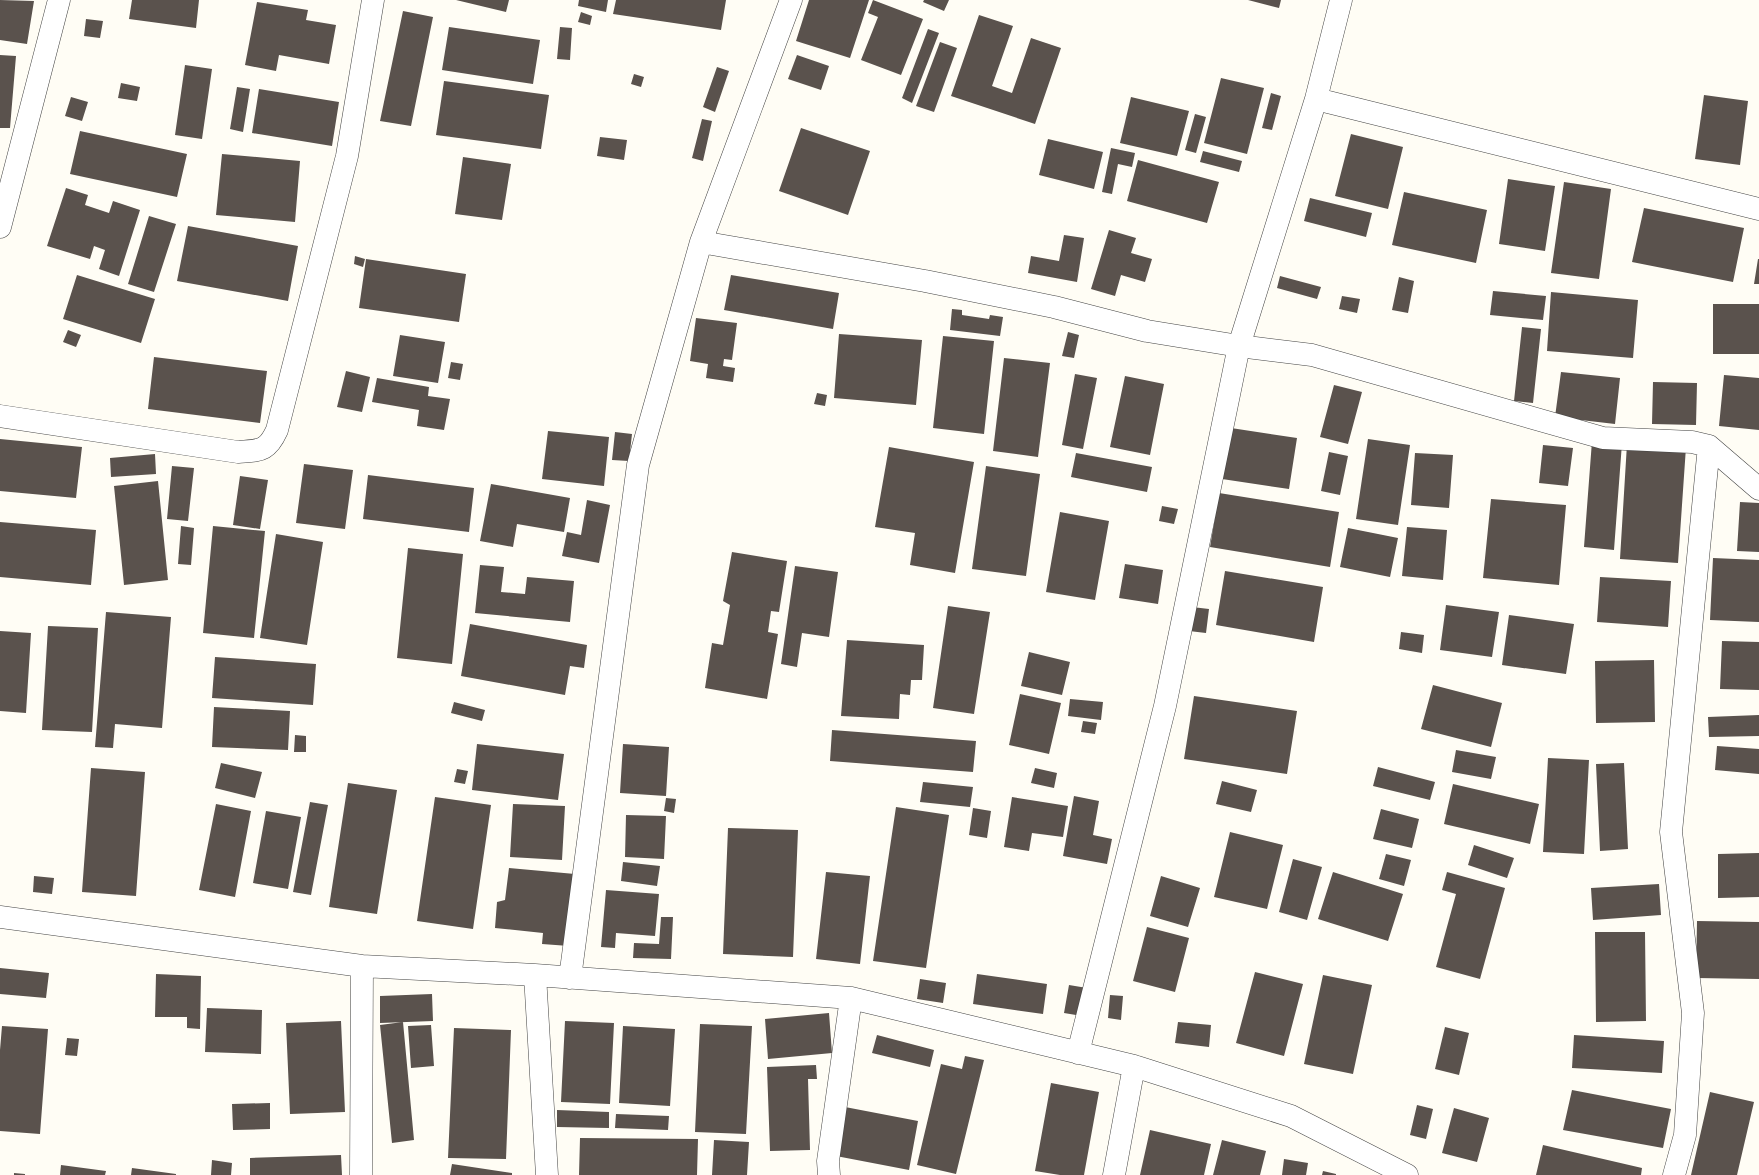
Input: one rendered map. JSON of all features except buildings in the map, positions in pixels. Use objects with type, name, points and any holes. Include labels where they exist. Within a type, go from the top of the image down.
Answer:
[{"type":"street","points":[[0,227],[59,0]]},
{"type":"street","points":[[0,416],[238,452],[262,450],[272,442],[279,422],[346,156],[373,0]]},
{"type":"street","points":[[570,978],[638,465],[701,242],[791,0]]},
{"type":"street","points":[[1078,1053],[1165,706],[1239,346],[1316,99],[1341,0]]},
{"type":"street","points":[[1316,99],[1759,209]]},
{"type":"street","points":[[701,242],[925,281],[1054,307],[1147,331],[1239,346],[1312,355],[1604,438],[1692,442],[1709,446],[1759,489]]},
{"type":"street","points":[[1674,1175],[1685,1135],[1693,1013],[1671,832],[1709,446]]},
{"type":"street","points":[[0,917],[362,966],[570,978],[851,998],[1134,1066],[1291,1116],[1407,1175]]},
{"type":"street","points":[[361,1175],[362,966]]},
{"type":"street","points":[[535,976],[547,1175]]},
{"type":"street","points":[[829,1175],[828,1161],[851,998]]},
{"type":"street","points":[[1114,1175],[1134,1066]]}]
